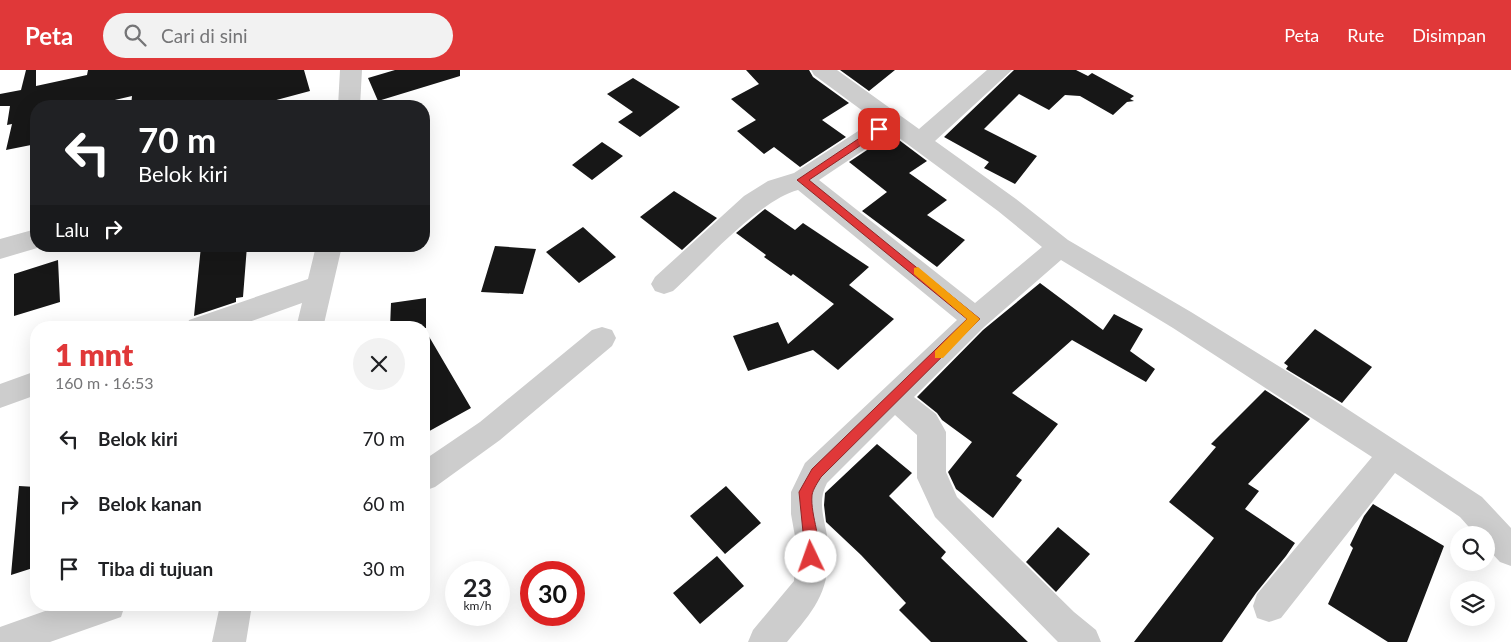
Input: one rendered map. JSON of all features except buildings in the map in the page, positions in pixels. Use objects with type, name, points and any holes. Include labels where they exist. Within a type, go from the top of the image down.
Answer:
[{"type":"street","points":[[349,100],[351,70]]},
{"type":"street","points":[[822,70],[1007,205],[1060,247],[1190,325],[1393,454],[1471,507],[1511,551]]},
{"type":"street","points":[[919,142],[1001,70]]},
{"type":"street","points":[[664,284],[753,202],[776,187],[802,180],[892,120]]},
{"type":"street","points":[[802,180],[975,319]]},
{"type":"street","points":[[0,248],[30,240]]},
{"type":"street","points":[[765,642],[803,598],[810,583],[812,542],[806,514],[806,492],[816,473],[975,319],[1060,247]]},
{"type":"street","points":[[311,321],[328,252]]},
{"type":"street","points":[[219,321],[319,286]]},
{"type":"street","points":[[430,473],[490,431],[602,338]]},
{"type":"street","points":[[0,396],[30,386]]},
{"type":"street","points":[[892,399],[920,417],[931,429],[933,444],[931,468],[934,486],[946,507],[1062,624],[1084,642]]},
{"type":"street","points":[[1268,606],[1393,454]]},
{"type":"street","points":[[3,642],[93,611]]},
{"type":"street","points":[[229,642],[235,611]]},
{"type":"slow traffic","points":[[918,271],[975,319],[939,354]]},
{"type":"route","points":[[811,557],[812,542],[806,514],[806,492],[816,473],[975,319],[919,272],[802,180],[879,129]]}]
